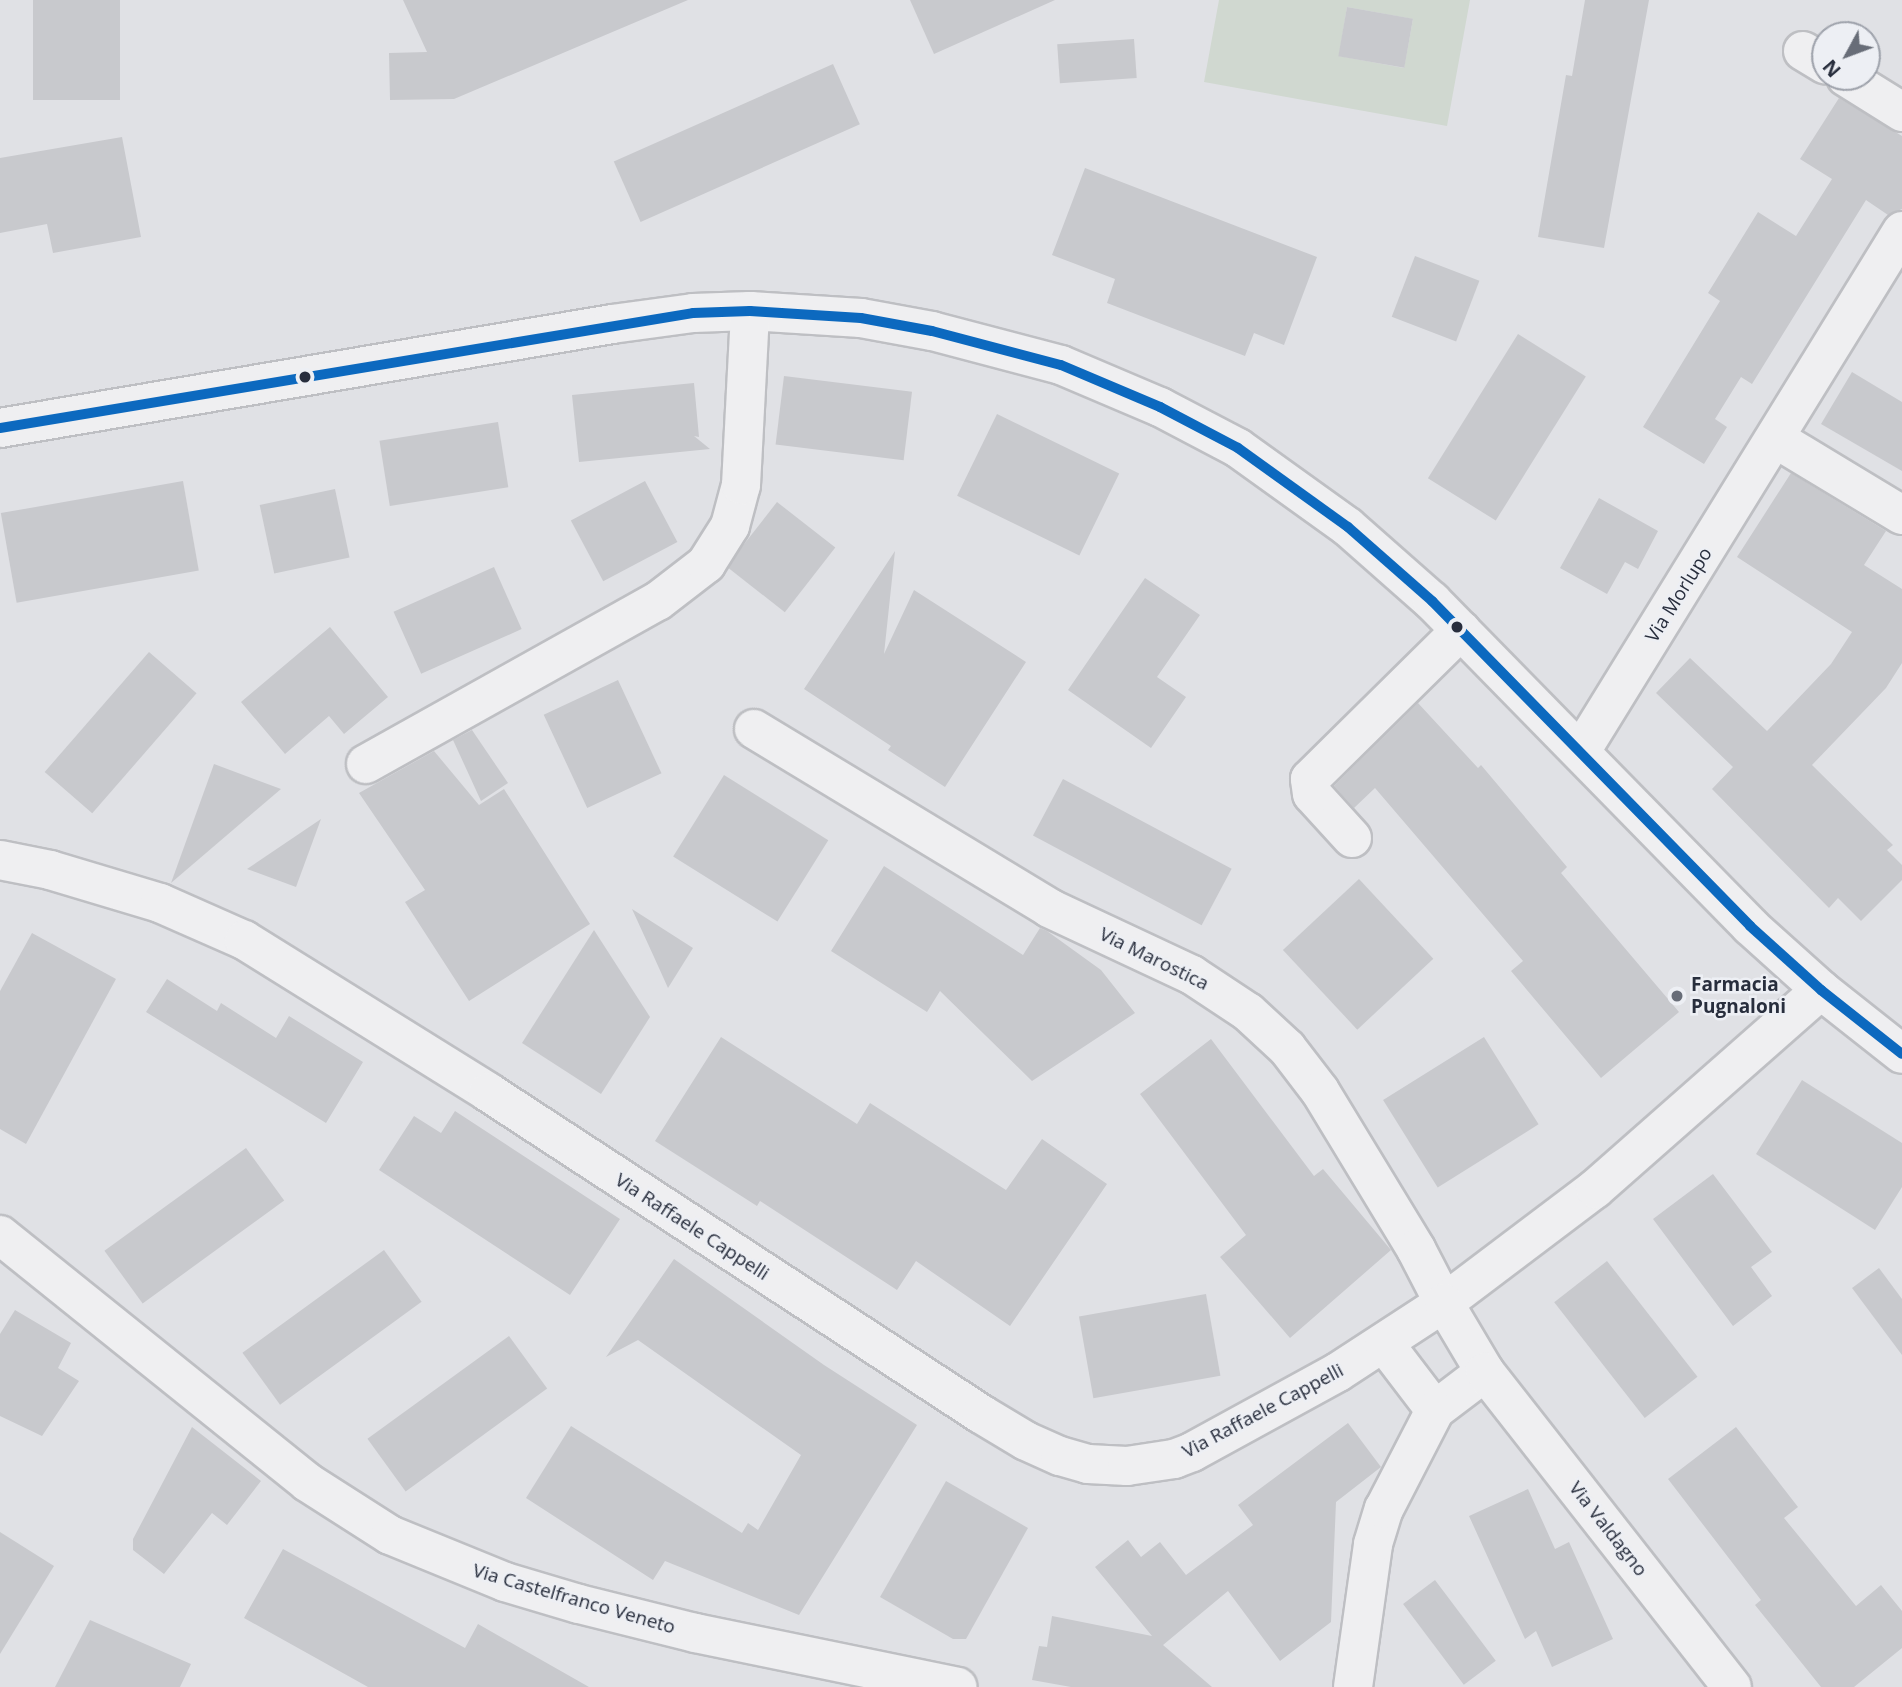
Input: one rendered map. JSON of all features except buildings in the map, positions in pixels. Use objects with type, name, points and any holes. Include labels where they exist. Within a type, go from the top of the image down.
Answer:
[{"type":"street","points":[[1868,91],[1902,112]]},
{"type":"street","name":"Via Morlupo","points":[[1581,751],[1902,231]]},
{"type":"street","points":[[0,428],[612,324],[694,313],[750,311],[861,318],[932,331],[1017,352],[1102,380],[1202,428],[1289,482],[1379,553],[1461,630],[1581,751],[1714,891],[1821,990],[1902,1054]]},
{"type":"street","points":[[366,764],[658,601],[706,564],[730,526],[741,485],[750,311]]},
{"type":"street","points":[[1776,439],[1902,515]]},
{"type":"street","points":[[1352,838],[1312,794],[1310,779],[1461,630]]},
{"type":"street","name":"Via Marostica","points":[[754,729],[1038,901],[1118,942],[1192,975],[1248,1012],[1287,1048],[1320,1091],[1416,1250],[1485,1372]]},
{"type":"street","name":"Via Raffaele Cappelli","points":[[0,860],[50,870],[160,903],[244,940],[488,1092],[981,1414],[1026,1441],[1060,1456],[1088,1464],[1114,1466],[1154,1463],[1183,1456],[1256,1420],[1384,1343],[1444,1303]]},
{"type":"street","points":[[1444,1303],[1595,1189],[1821,990]]},
{"type":"street","name":"Via Castelfranco Veneto","points":[[0,1235],[307,1482],[390,1535],[495,1578],[579,1604],[707,1636],[841,1661],[958,1687]]},
{"type":"street","points":[[1384,1343],[1435,1410]]},
{"type":"street","points":[[1353,1687],[1373,1544],[1384,1509],[1435,1410],[1485,1372]]},
{"type":"street","name":"Via Valdagno","points":[[1485,1372],[1732,1687]]},
{"type":"shaded area","points":[[1219,0],[1470,0],[1447,126],[1204,82]],"holes":[[[1347,7],[1413,19],[1404,68],[1339,56]]]},
{"type":"transit line","points":[[0,428],[693,313],[750,311],[861,318],[932,331],[1061,365],[1160,407],[1238,448],[1348,527],[1432,601],[1750,926],[1821,990],[1902,1054]]},
{"type":"place","name":"Farmacia Pugnaloni","points":[[1677,996]]}]
